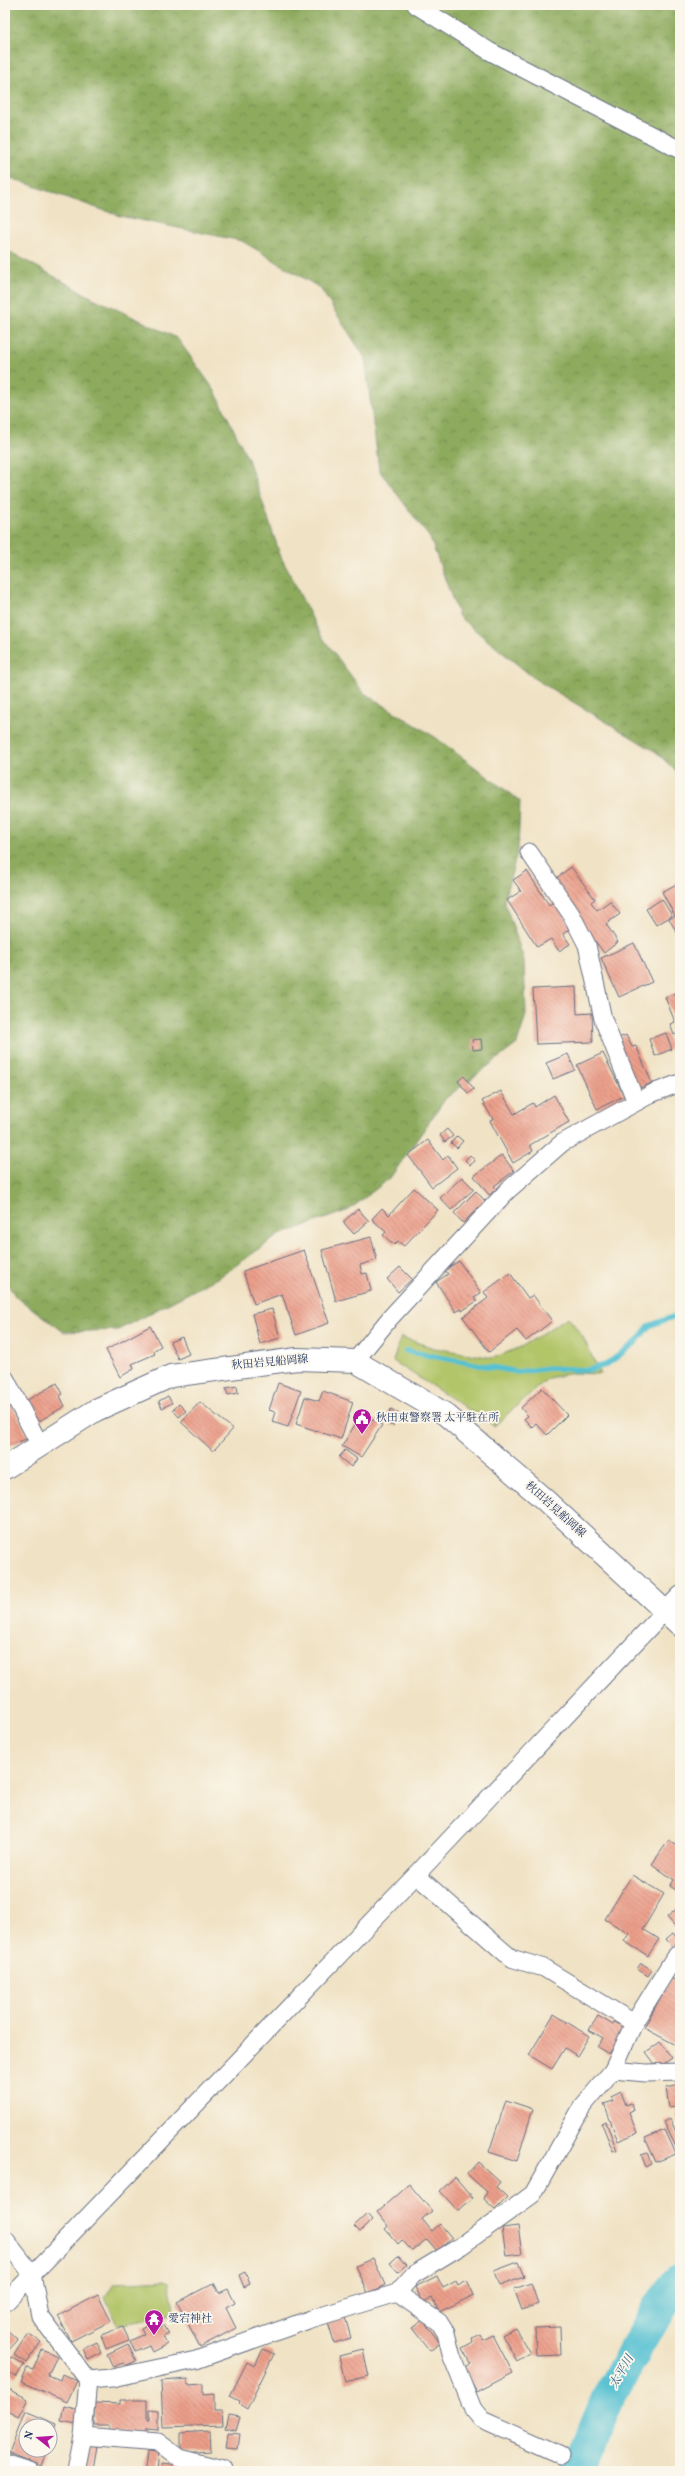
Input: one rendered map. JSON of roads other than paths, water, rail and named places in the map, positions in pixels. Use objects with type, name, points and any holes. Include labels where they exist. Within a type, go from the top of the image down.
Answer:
[{"type":"main road","name":"秋田岩見船岡線","points":[[5,1468],[41,1447],[96,1410],[171,1376],[296,1359],[355,1361],[445,1414],[544,1500],[675,1610]]},
{"type":"street","points":[[416,5],[489,51],[680,150]]},
{"type":"street","points":[[529,852],[571,914],[587,945],[603,1019],[636,1102]]},
{"type":"street","points":[[355,1361],[390,1318],[507,1191],[562,1143],[636,1102],[680,1083]]},
{"type":"street","points":[[5,1378],[41,1447]]},
{"type":"street","points":[[5,2303],[416,1875],[675,1610]]},
{"type":"street","points":[[416,1875],[511,1958],[544,1968],[634,2023]]},
{"type":"street","points":[[88,2380],[112,2378],[196,2360],[311,2319],[396,2293],[413,2275],[461,2246],[532,2194],[582,2107],[613,2070],[634,2023],[674,1958],[680,1952]]},
{"type":"street","points":[[613,2070],[646,2073],[680,2072]]},
{"type":"street","points":[[5,2239],[32,2274],[40,2316],[88,2380],[83,2436],[76,2471]]},
{"type":"street","points":[[396,2293],[439,2322],[446,2332],[452,2357],[473,2409],[482,2420],[561,2455]]},
{"type":"street","points":[[83,2436],[158,2442],[179,2458],[223,2469]]},
{"type":"street","points":[[5,2463],[30,2471]]},
{"type":"waterway","points":[[406,1351],[518,1372],[550,1368],[587,1370],[606,1365],[635,1343],[649,1326],[680,1314]]},
{"type":"waterway","name":"太平川","points":[[578,2471],[609,2396],[661,2305],[680,2280]]},
{"type":"place","name":"秋田東警察署 太平駐在所","points":[[362,1435]]},
{"type":"place","name":"愛宕神社","points":[[154,2336]]}]
